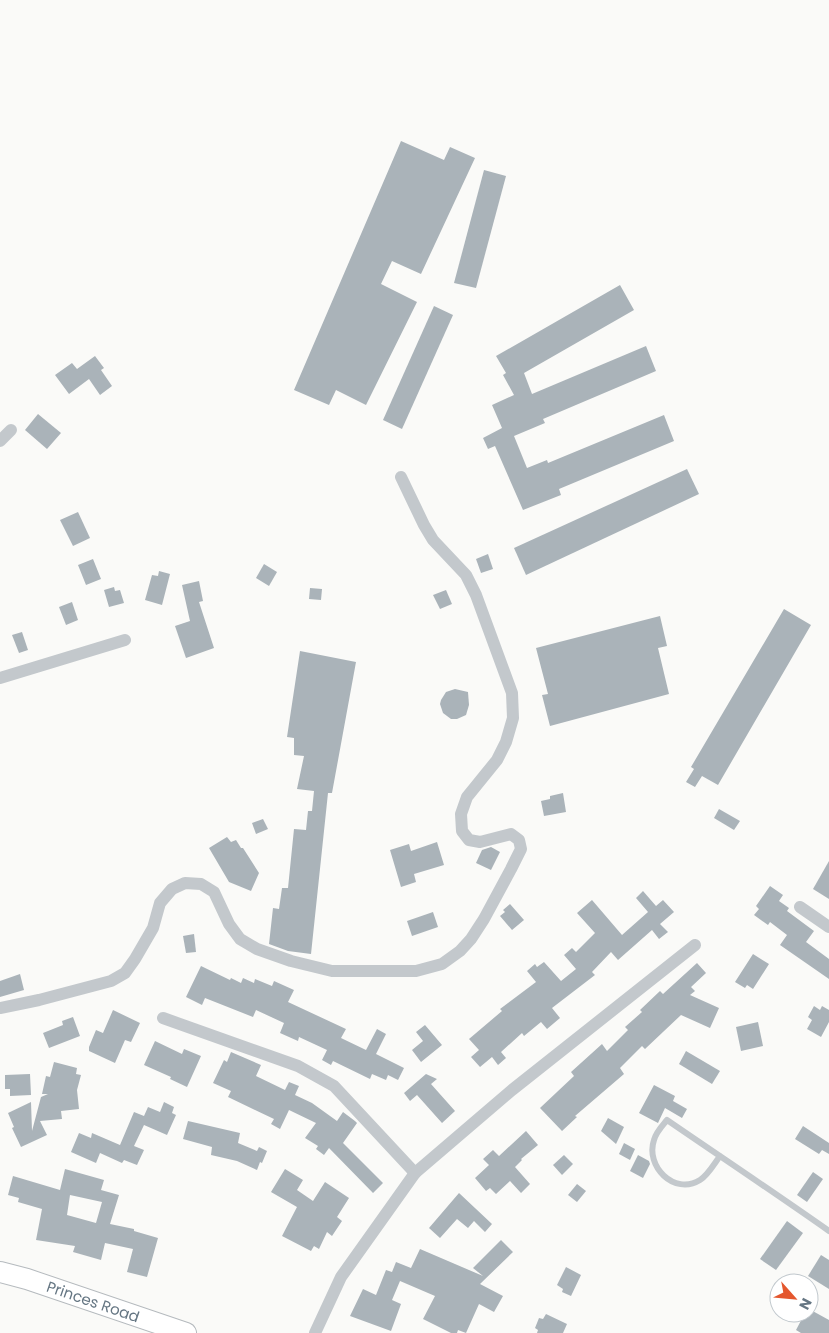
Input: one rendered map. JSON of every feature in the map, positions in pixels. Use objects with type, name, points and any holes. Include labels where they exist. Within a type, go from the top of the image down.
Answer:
[{"type":"main road","name":"Princes Road","points":[[0,1272],[27,1279],[186,1333]]},
{"type":"street","points":[[0,441],[11,430]]},
{"type":"street","points":[[0,1008],[111,981],[125,973],[153,928],[160,902],[172,890],[185,883],[201,884],[214,892],[229,924],[240,939],[257,949],[332,971],[416,970],[442,964],[460,951],[471,939],[507,878],[521,849],[519,840],[511,834],[480,842],[469,840],[462,830],[461,814],[467,797],[497,760],[506,742],[513,718],[512,693],[476,595],[466,575],[433,540],[401,477]]},
{"type":"street","points":[[0,678],[125,640]]},
{"type":"street","points":[[800,907],[829,927]]},
{"type":"street","points":[[315,1333],[341,1277],[415,1173],[512,1090],[695,945]]},
{"type":"street","points":[[163,1018],[298,1066],[334,1086],[415,1173]]},
{"type":"lane","points":[[720,1156],[700,1180],[690,1184],[678,1183],[664,1176],[656,1166],[652,1146],[656,1135],[667,1120],[720,1156],[829,1231]]},
{"type":"building","points":[[401,141],[444,160],[450,147],[475,158],[421,274],[392,261],[381,284],[417,302],[366,405],[336,390],[329,405],[294,390]]},
{"type":"building","points":[[484,170],[506,176],[476,288],[454,283]]},
{"type":"building","points":[[620,285],[634,310],[524,373],[532,394],[646,346],[656,371],[543,419],[545,423],[514,436],[527,468],[547,460],[548,463],[664,415],[674,441],[559,489],[561,495],[523,510],[495,446],[488,449],[483,438],[502,428],[492,405],[514,395],[503,375],[506,373],[496,356]]},
{"type":"building","points":[[434,306],[453,315],[402,429],[383,420]]},
{"type":"building","points":[[95,356],[104,368],[101,370],[112,386],[100,395],[89,379],[69,394],[55,375],[72,363],[77,369]]},
{"type":"building","points":[[38,414],[61,433],[47,449],[25,430]]},
{"type":"building","points":[[687,469],[699,494],[526,575],[514,548]]},
{"type":"building","points":[[78,512],[90,538],[73,546],[60,520]]},
{"type":"building","points":[[488,554],[493,569],[481,573],[476,559]]},
{"type":"building","points":[[93,559],[101,579],[86,585],[78,565]]},
{"type":"building","points":[[264,564],[277,572],[269,586],[256,578]]},
{"type":"building","points":[[159,571],[170,574],[162,605],[145,600],[152,575],[158,576]]},
{"type":"building","points":[[199,581],[203,601],[199,602],[214,648],[186,658],[175,626],[190,621],[182,585]]},
{"type":"building","points":[[114,587],[115,591],[120,590],[124,603],[109,607],[104,590]]},
{"type":"building","points":[[310,588],[322,589],[321,600],[309,599]]},
{"type":"building","points":[[446,590],[452,604],[440,609],[433,595]]},
{"type":"building","points":[[72,602],[78,620],[66,625],[59,607]]},
{"type":"building","points":[[784,609],[811,625],[718,785],[702,776],[695,787],[686,782],[694,769],[691,767]]},
{"type":"building","points":[[660,616],[667,646],[658,648],[669,694],[550,726],[542,695],[548,694],[536,648]]},
{"type":"building","points":[[22,632],[28,650],[19,653],[12,635]]},
{"type":"building","points":[[300,651],[356,662],[332,793],[328,793],[311,954],[288,951],[269,944],[273,908],[279,909],[282,888],[288,888],[294,829],[306,830],[308,811],[312,811],[314,791],[297,789],[304,756],[294,755],[294,738],[287,737]]},
{"type":"building","points":[[455,689],[468,692],[469,705],[466,715],[457,719],[451,719],[443,713],[440,704],[446,692]]},
{"type":"building","points":[[563,793],[566,812],[544,816],[541,801],[550,799],[550,796]]},
{"type":"building","points":[[719,809],[740,821],[734,830],[714,818]]},
{"type":"building","points":[[263,819],[268,829],[256,834],[252,823]]},
{"type":"building","points":[[227,837],[231,842],[236,840],[259,873],[251,891],[229,882],[209,848]]},
{"type":"building","points":[[437,842],[444,865],[414,874],[416,882],[401,887],[390,850],[409,844],[411,851]]},
{"type":"building","points":[[491,847],[500,852],[491,870],[476,863],[482,850]]},
{"type":"building","points":[[829,861],[829,899],[813,889]]},
{"type":"building","points":[[770,886],[783,895],[779,901],[789,908],[787,911],[814,931],[806,942],[829,959],[829,979],[780,945],[787,935],[770,922],[768,925],[754,915],[759,909],[756,906]]},
{"type":"building","points":[[643,891],[656,906],[663,900],[674,912],[660,924],[668,932],[659,939],[652,930],[618,960],[611,952],[592,972],[595,975],[552,1008],[560,1018],[547,1029],[541,1022],[524,1036],[522,1033],[501,1052],[506,1058],[498,1065],[492,1057],[480,1067],[471,1057],[479,1050],[469,1039],[502,1011],[500,1009],[536,982],[527,971],[535,964],[537,967],[544,962],[561,981],[576,969],[564,955],[572,948],[576,952],[595,933],[577,913],[592,900],[622,935],[648,912],[636,898]]},
{"type":"building","points":[[510,904],[524,920],[512,930],[500,916],[505,912],[503,910]]},
{"type":"building","points":[[433,912],[438,927],[412,936],[407,921]]},
{"type":"building","points":[[194,934],[196,952],[186,953],[183,936]]},
{"type":"building","points":[[753,954],[769,964],[753,989],[747,985],[745,988],[735,982]]},
{"type":"building","points":[[697,963],[706,973],[691,987],[695,991],[690,995],[719,1008],[710,1028],[681,1015],[645,1049],[642,1046],[620,1068],[624,1074],[575,1116],[577,1117],[562,1131],[540,1108],[574,1076],[571,1072],[602,1044],[607,1051],[628,1030],[625,1027],[642,1012],[640,1010],[660,991],[663,994]]},
{"type":"building","points":[[201,966],[230,980],[231,978],[241,983],[243,978],[254,983],[255,979],[272,986],[274,981],[294,990],[288,1002],[346,1029],[341,1038],[366,1050],[377,1029],[386,1034],[376,1054],[404,1068],[398,1080],[388,1075],[386,1080],[372,1074],[370,1079],[333,1061],[331,1065],[322,1060],[327,1050],[299,1037],[298,1041],[280,1033],[284,1023],[256,1010],[253,1017],[205,998],[202,1005],[186,997]]},
{"type":"building","points":[[20,974],[24,990],[0,997],[0,981]]},
{"type":"building","points":[[814,1006],[820,1010],[822,1006],[829,1010],[829,1022],[821,1037],[807,1029],[812,1020],[808,1017]]},
{"type":"building","points":[[113,1010],[140,1023],[131,1042],[125,1040],[115,1063],[89,1051],[96,1030],[103,1033]]},
{"type":"building","points":[[73,1017],[80,1036],[49,1048],[43,1033],[63,1025],[62,1021]]},
{"type":"building","points":[[758,1022],[763,1046],[741,1051],[736,1027]]},
{"type":"building","points":[[425,1025],[442,1045],[421,1062],[412,1050],[423,1041],[416,1032]]},
{"type":"building","points":[[155,1041],[182,1054],[184,1049],[201,1056],[187,1087],[170,1079],[171,1077],[144,1065]]},
{"type":"building","points":[[686,1051],[720,1071],[712,1084],[679,1064]]},
{"type":"building","points":[[231,1052],[261,1065],[256,1076],[285,1090],[289,1082],[299,1086],[295,1095],[312,1103],[337,1121],[343,1112],[355,1121],[357,1123],[343,1143],[383,1183],[373,1193],[329,1148],[324,1155],[316,1149],[318,1146],[305,1138],[316,1123],[289,1110],[280,1129],[271,1124],[274,1119],[228,1097],[231,1091],[213,1083],[224,1060],[227,1062]]},
{"type":"building","points":[[54,1062],[77,1068],[76,1074],[81,1075],[77,1090],[79,1109],[61,1111],[62,1119],[40,1121],[47,1135],[21,1147],[12,1128],[14,1127],[8,1113],[31,1102],[32,1131],[41,1097],[48,1094],[42,1094],[46,1076],[50,1077]]},
{"type":"building","points":[[30,1074],[31,1095],[10,1096],[10,1089],[5,1089],[5,1075]]},
{"type":"building","points":[[426,1074],[437,1079],[431,1084],[455,1111],[442,1123],[417,1095],[410,1101],[404,1093]]},
{"type":"building","points":[[654,1085],[675,1096],[673,1101],[687,1109],[682,1118],[665,1108],[658,1123],[639,1113]]},
{"type":"building","points":[[164,1102],[174,1107],[172,1113],[176,1115],[167,1135],[144,1125],[134,1146],[144,1150],[137,1165],[124,1160],[122,1163],[100,1153],[96,1163],[71,1152],[79,1133],[91,1138],[92,1133],[120,1145],[134,1112],[144,1116],[148,1107],[160,1112]]},
{"type":"building","points":[[608,1118],[624,1127],[616,1144],[601,1131]]},
{"type":"building","points":[[188,1121],[240,1133],[238,1143],[257,1151],[259,1147],[267,1151],[262,1163],[260,1162],[257,1170],[237,1161],[211,1155],[212,1147],[183,1139]]},
{"type":"building","points":[[803,1126],[829,1143],[829,1154],[822,1150],[819,1154],[795,1139]]},
{"type":"building","points":[[526,1131],[538,1145],[521,1159],[515,1167],[530,1184],[521,1193],[510,1181],[496,1194],[490,1188],[486,1191],[475,1178],[489,1165],[483,1159],[493,1150],[499,1156]]},
{"type":"building","points":[[624,1143],[635,1149],[630,1160],[619,1154]]},
{"type":"building","points":[[564,1155],[573,1164],[562,1175],[553,1165]]},
{"type":"building","points":[[638,1155],[649,1161],[650,1164],[643,1178],[630,1171]]},
{"type":"building","points":[[65,1169],[104,1180],[101,1190],[119,1195],[110,1224],[134,1229],[134,1231],[158,1238],[147,1277],[127,1272],[133,1249],[105,1243],[101,1260],[73,1252],[75,1246],[36,1240],[42,1209],[18,1202],[19,1198],[8,1195],[13,1176],[60,1190]],"holes":[[[70,1195],[102,1202],[96,1223],[67,1215]]]},
{"type":"building","points":[[285,1169],[303,1180],[297,1190],[313,1201],[325,1182],[349,1198],[337,1217],[342,1221],[332,1236],[327,1232],[319,1249],[314,1246],[311,1251],[282,1236],[297,1207],[271,1192]]},
{"type":"building","points":[[813,1172],[823,1179],[807,1202],[797,1195]]},
{"type":"building","points":[[577,1184],[586,1191],[577,1202],[568,1195]]},
{"type":"building","points":[[459,1193],[492,1224],[485,1232],[474,1221],[468,1228],[457,1219],[440,1238],[429,1228]]},
{"type":"building","points":[[787,1221],[803,1233],[776,1270],[760,1259]]},
{"type":"building","points":[[501,1240],[513,1252],[480,1284],[503,1296],[494,1312],[479,1304],[466,1333],[458,1330],[457,1333],[451,1333],[423,1319],[435,1296],[400,1281],[392,1300],[401,1304],[391,1331],[350,1316],[363,1289],[376,1295],[386,1270],[392,1272],[396,1262],[411,1268],[420,1249],[483,1276],[473,1268]]},
{"type":"building","points":[[821,1255],[829,1260],[829,1289],[819,1283],[819,1273],[810,1273]]},
{"type":"building","points":[[566,1267],[581,1275],[571,1296],[562,1292],[563,1289],[557,1285]]},
{"type":"building","points":[[546,1314],[567,1324],[563,1333],[537,1333],[538,1330],[535,1328],[539,1318],[543,1319]]},
{"type":"building","points":[[819,1314],[829,1320],[829,1333],[801,1333],[796,1330],[800,1323],[819,1323]]}]
